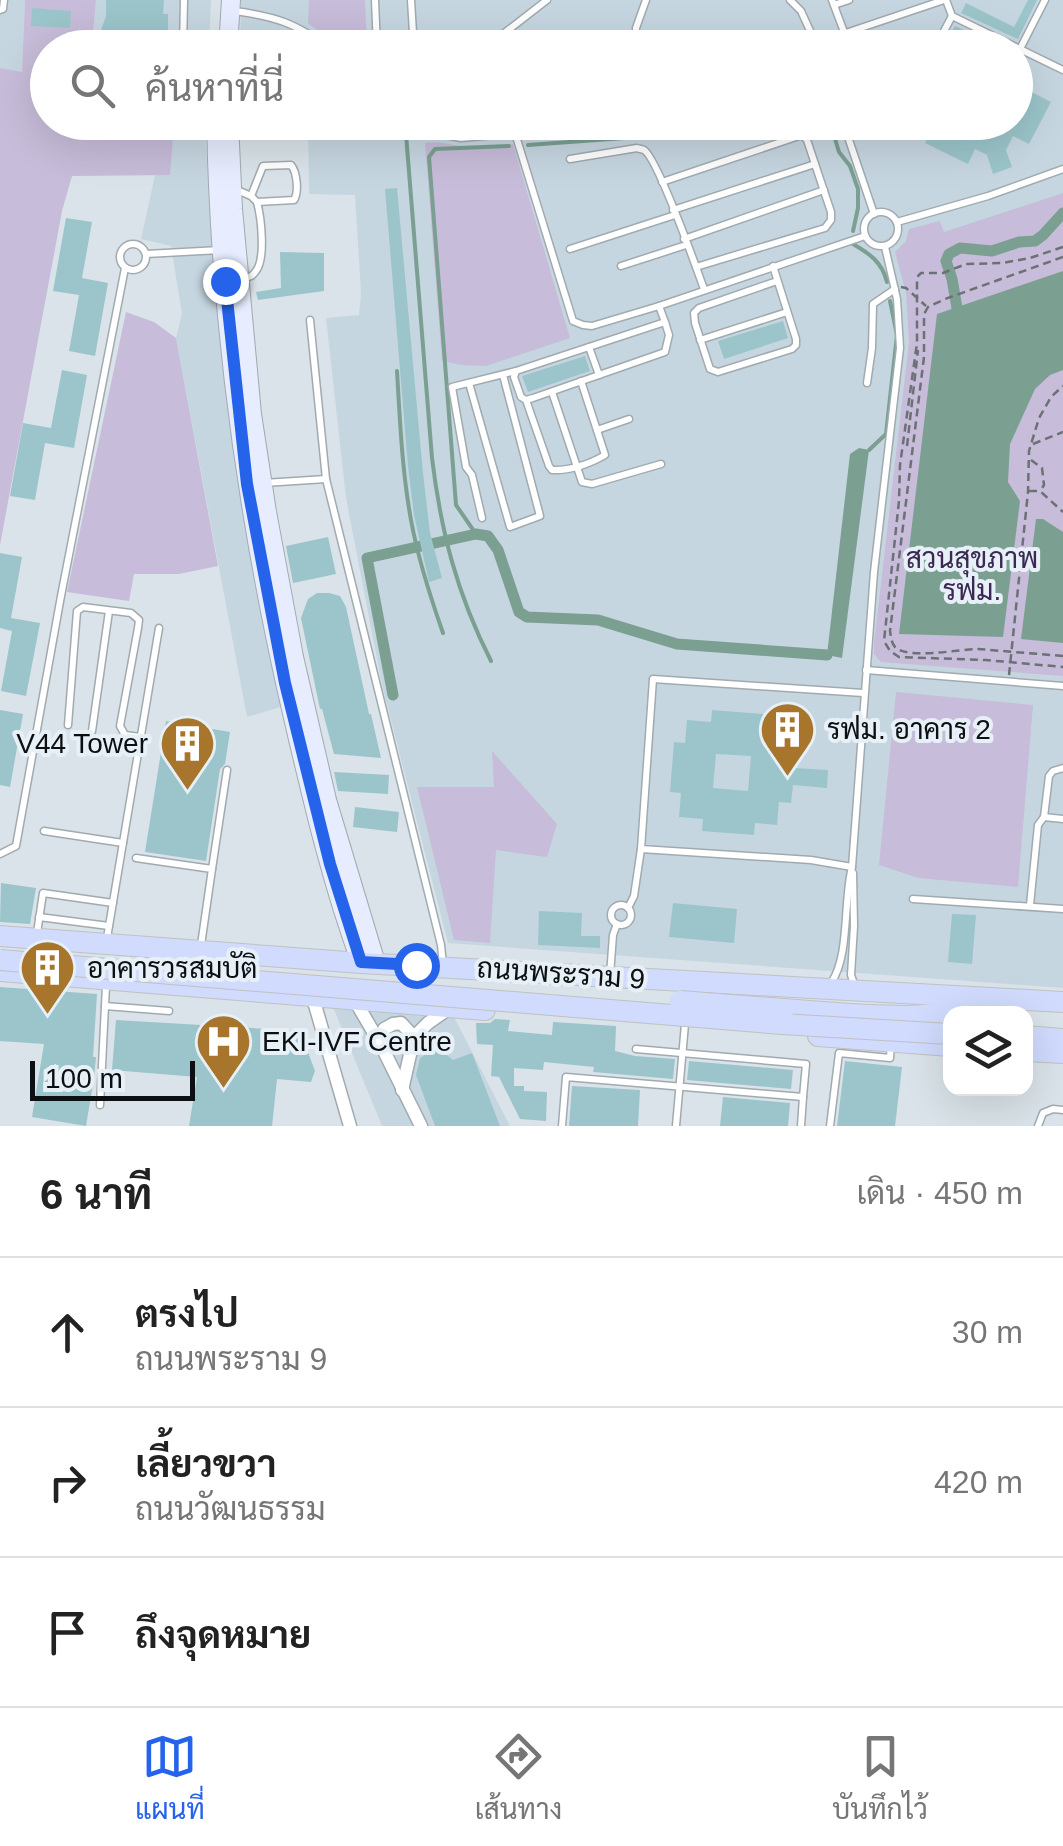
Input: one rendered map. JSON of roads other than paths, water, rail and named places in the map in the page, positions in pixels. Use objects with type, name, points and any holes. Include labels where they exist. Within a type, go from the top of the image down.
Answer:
[{"type":"main road","name":"ถนนพระราม 9","points":[[0,936],[36,939],[108,935],[200,951],[368,963],[1063,1002]]},
{"type":"main road","name":"ถนนพระราม 9","points":[[0,948],[878,1016],[943,1013]]},
{"type":"main road","name":"ถนนพระราม 9","points":[[0,960],[943,1034]]},
{"type":"main road","points":[[368,963],[383,1001]]},
{"type":"main road","name":"ถนนพระราม 9","points":[[0,971],[943,1046]]},
{"type":"main road","points":[[722,984],[943,1007]]},
{"type":"main road","name":"ถนนพระราม 9","points":[[1033,1014],[1063,1016]]},
{"type":"main road","points":[[1033,1037],[1063,1039]]},
{"type":"main road","points":[[1033,1051],[1063,1053]]},
{"type":"street","points":[[221,30],[225,5]]},
{"type":"street","points":[[225,5],[227,30]]},
{"type":"street","points":[[218,140],[255,483],[368,963]]},
{"type":"street","points":[[227,140],[222,250],[232,280]]},
{"type":"street","points":[[310,996],[350,1126]]},
{"type":"street","points":[[354,999],[420,1126]]},
{"type":"street","points":[[402,1090],[414,1036],[450,1007]]},
{"type":"street","points":[[381,1045],[384,1029],[393,1024],[401,1023],[414,1036]]},
{"type":"lane","points":[[0,10],[4,0]]},
{"type":"lane","points":[[183,30],[184,0]]},
{"type":"lane","points":[[375,0],[376,30]]},
{"type":"lane","points":[[508,30],[547,0]]},
{"type":"lane","points":[[636,30],[646,0]]},
{"type":"lane","points":[[790,0],[801,11],[810,30]]},
{"type":"lane","points":[[843,30],[833,2],[849,0]]},
{"type":"lane","points":[[856,30],[946,0],[952,16],[981,30]]},
{"type":"lane","points":[[1030,30],[1045,0]]},
{"type":"lane","points":[[411,3],[413,30]]},
{"type":"lane","points":[[225,5],[303,30]]},
{"type":"lane","points":[[945,30],[952,16]]},
{"type":"lane","points":[[1033,55],[1063,70]]},
{"type":"lane","points":[[517,140],[573,321],[582,325],[592,326],[659,306],[865,236]]},
{"type":"lane","points":[[662,182],[787,140]]},
{"type":"lane","points":[[696,267],[825,228],[832,212],[807,140]]},
{"type":"lane","points":[[849,140],[874,214]]},
{"type":"lane","points":[[570,159],[642,148],[662,182],[704,289]]},
{"type":"lane","points":[[570,249],[816,164]]},
{"type":"lane","points":[[225,188],[254,199],[294,200],[295,169],[291,165],[262,166],[254,199],[262,256],[252,276],[232,280]]},
{"type":"lane","points":[[897,222],[1063,170]]},
{"type":"lane","points":[[621,266],[824,190]]},
{"type":"lane","points":[[874,214],[889,214],[897,222],[897,238],[885,247],[870,243],[865,236],[865,223],[874,214]]},
{"type":"lane","points":[[0,854],[16,846],[60,596],[126,268],[120,256],[126,246],[138,245],[146,254]]},
{"type":"lane","points":[[859,990],[851,975],[852,867],[863,693],[900,348],[895,289],[885,247]]},
{"type":"lane","points":[[146,254],[222,250]]},
{"type":"lane","points":[[126,268],[138,269],[146,254]]},
{"type":"lane","points":[[773,266],[796,344],[792,349],[718,372],[710,369],[694,313],[777,282]]},
{"type":"lane","points":[[867,383],[873,304],[895,289]]},
{"type":"lane","points":[[526,400],[665,352],[670,335],[659,306]]},
{"type":"lane","points":[[700,340],[787,312]]},
{"type":"lane","points":[[310,320],[326,479],[444,966]]},
{"type":"lane","points":[[482,518],[472,475],[466,467],[452,387],[503,375],[665,322]]},
{"type":"lane","points":[[589,347],[599,375]]},
{"type":"lane","points":[[516,371],[514,377],[521,397],[526,400],[552,470],[605,455],[581,382]]},
{"type":"lane","points":[[468,383],[510,527],[540,516],[503,375]]},
{"type":"lane","points":[[552,392],[582,482],[661,464]]},
{"type":"lane","points":[[597,430],[628,419]]},
{"type":"lane","points":[[255,483],[326,479]]},
{"type":"lane","points":[[68,724],[78,611],[83,606],[131,613],[138,620],[120,726],[125,735],[140,736]]},
{"type":"lane","points":[[92,731],[109,611]]},
{"type":"lane","points":[[40,917],[108,935],[158,628]]},
{"type":"lane","points":[[866,670],[1063,686]]},
{"type":"lane","points":[[628,908],[634,896],[641,848],[653,679],[863,693]]},
{"type":"lane","points":[[1030,905],[1038,825],[1044,817],[1049,776],[1063,768]]},
{"type":"lane","points":[[200,951],[227,770]]},
{"type":"lane","points":[[1044,817],[1063,818]]},
{"type":"lane","points":[[44,831],[123,843]]},
{"type":"lane","points":[[641,848],[811,860],[852,867]]},
{"type":"lane","points":[[136,858],[212,869]]},
{"type":"lane","points":[[825,988],[837,974],[852,867]]},
{"type":"lane","points":[[36,939],[43,893],[113,902]]},
{"type":"lane","points":[[913,899],[1063,908]]},
{"type":"lane","points":[[621,905],[628,908],[631,916],[629,922],[617,924],[611,916],[621,905]]},
{"type":"lane","points":[[610,976],[617,924]]},
{"type":"lane","points":[[100,1106],[106,979]]},
{"type":"lane","points":[[105,1006],[169,1010]]},
{"type":"lane","points":[[676,1126],[685,1024]]},
{"type":"lane","points":[[830,1126],[839,1053],[890,1058],[892,1042]]},
{"type":"lane","points":[[636,1049],[806,1064],[800,1126]]},
{"type":"lane","points":[[562,1126],[566,1077],[804,1097]]},
{"type":"lane","points":[[1038,1126],[1043,1112],[1063,1110]]},
{"type":"waterway","points":[[406,140],[436,485],[460,587],[491,661]]},
{"type":"waterway","points":[[528,145],[597,140]]},
{"type":"waterway","points":[[835,140],[858,189],[853,231]]},
{"type":"waterway","points":[[476,534],[456,505],[429,157],[435,149],[509,146]]},
{"type":"waterway","points":[[957,308],[946,261],[949,254],[960,248],[992,251],[1035,241],[1063,213]]},
{"type":"waterway","points":[[853,244],[875,259],[887,282]]},
{"type":"waterway","points":[[869,450],[886,434],[897,335],[890,301]]},
{"type":"waterway","points":[[397,371],[411,520],[443,633]]},
{"type":"waterway","points":[[393,695],[367,558],[476,534],[488,536],[498,550],[519,612],[527,617],[598,620],[677,644],[827,655]]},
{"type":"place","name":"รฟม. อาคาร 2","points":[[788,778]]},
{"type":"place","name":"V44 Tower","points":[[187,792]]},
{"type":"place","name":"อาคารวรสมบัติ","points":[[48,1017]]},
{"type":"place","name":"EKI-IVF Centre","points":[[223,1090]]},
{"type":"park label","name":"สวนสุขภาพ รฟม.","points":[[972,574]]}]
